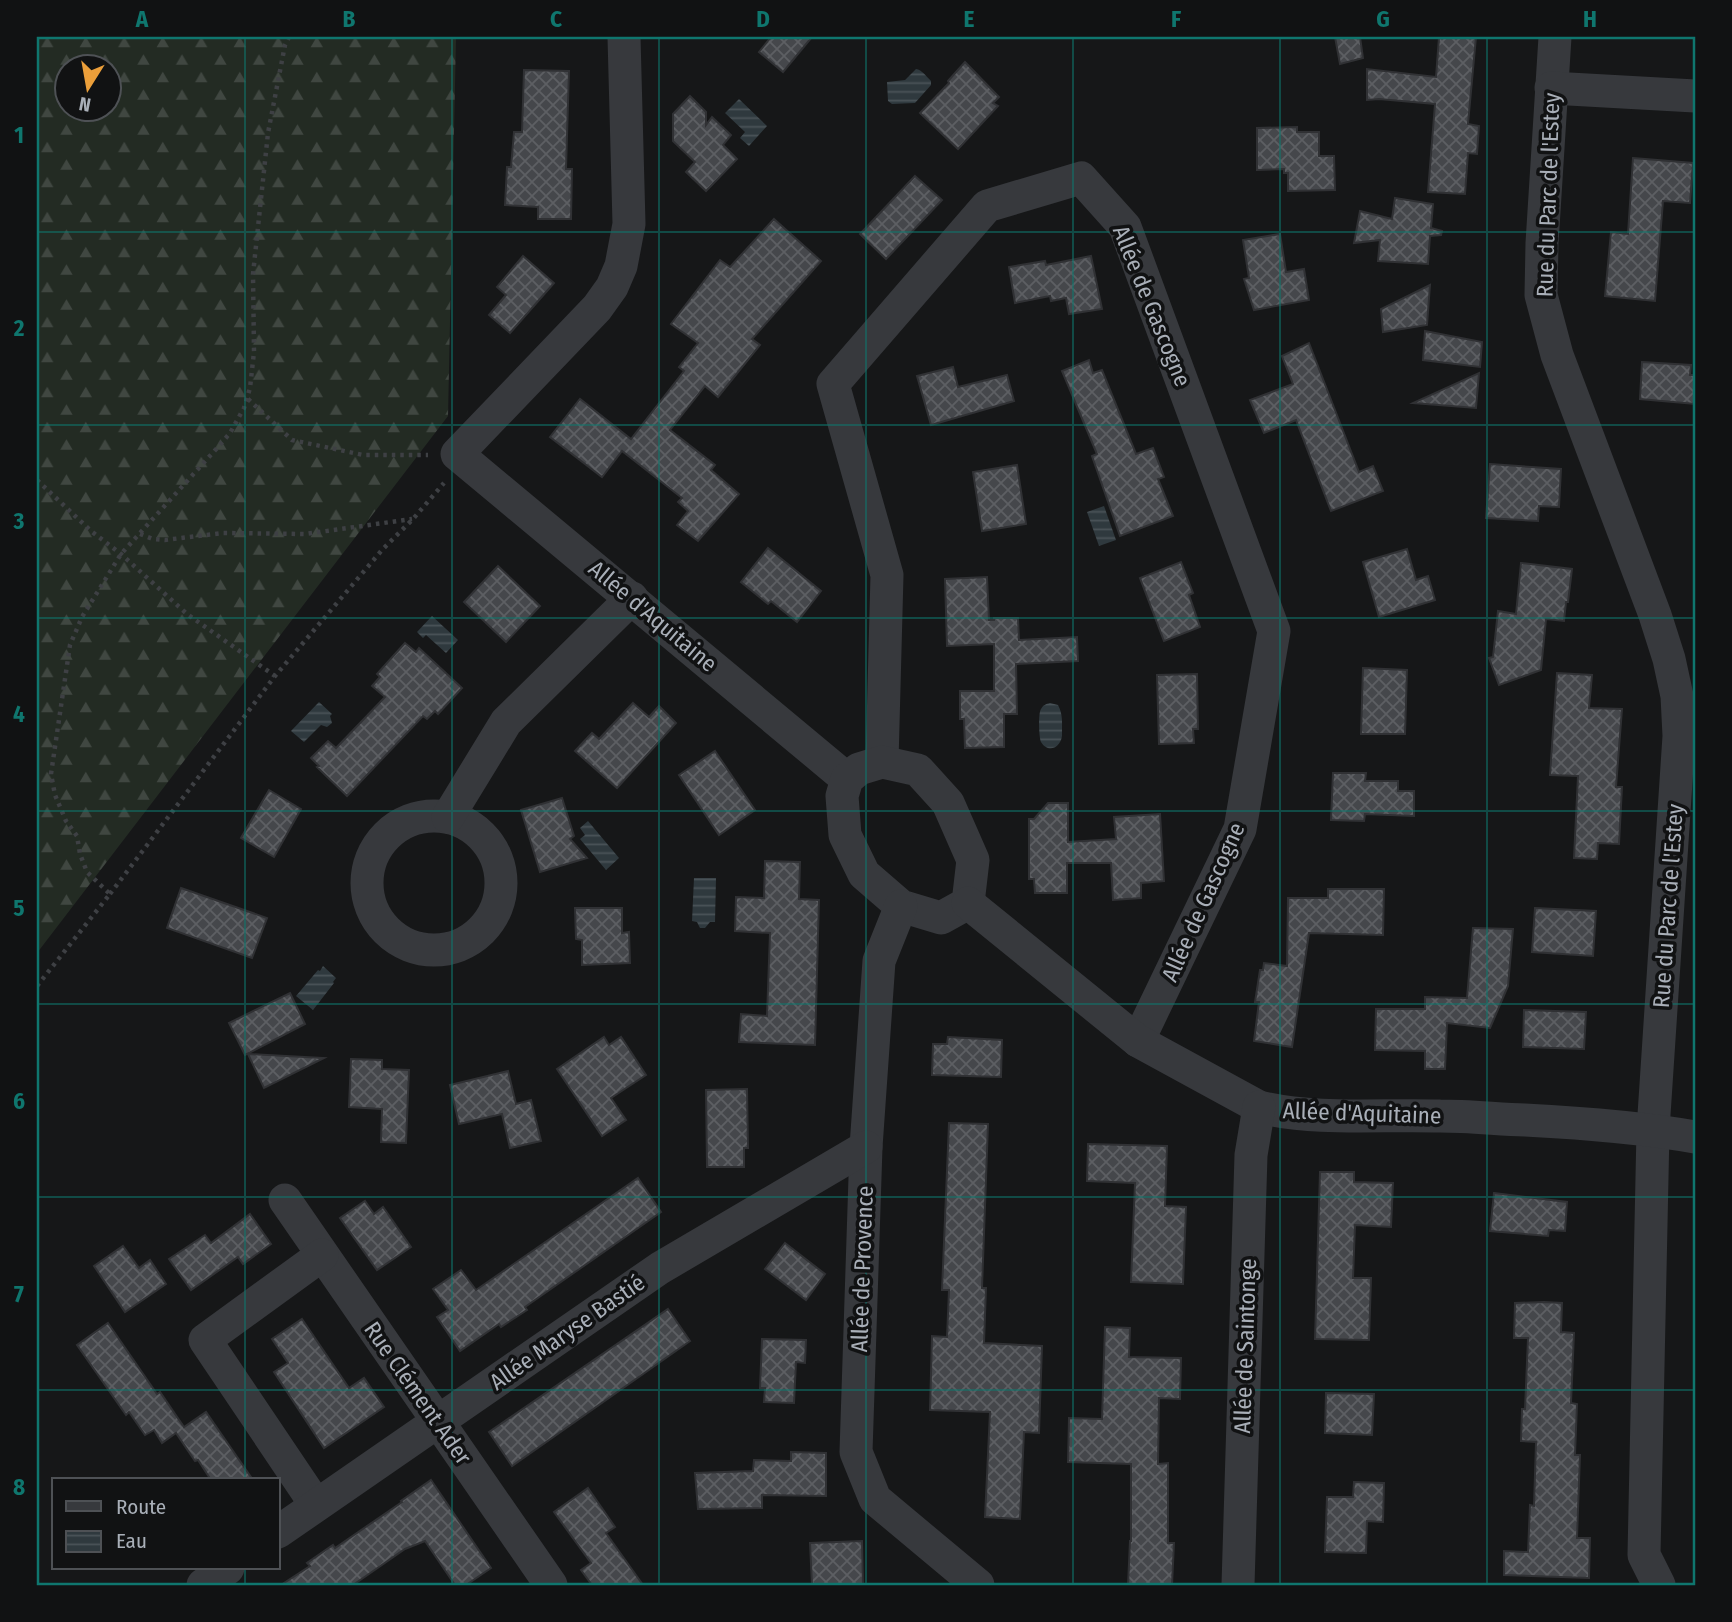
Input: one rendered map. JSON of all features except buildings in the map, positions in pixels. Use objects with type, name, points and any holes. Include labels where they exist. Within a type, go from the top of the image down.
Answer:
[{"type":"street","points":[[457,454],[597,308],[612,287],[621,266],[630,205],[625,37]]},
{"type":"street","name":"Rue du Parc de l'Estey","points":[[1555,37],[1541,295],[1557,355],[1624,528],[1669,659],[1686,697],[1679,736],[1653,1130],[1644,1555],[1659,1585]]},
{"type":"street","points":[[1551,88],[1695,96]]},
{"type":"street","name":"Allée de Gascogne","points":[[882,762],[887,575],[833,384],[987,206],[1080,178],[1125,227],[1274,631],[1240,829],[1138,1041]]},
{"type":"street","name":"Allée d'Aquitaine","points":[[457,454],[847,779]]},
{"type":"street","points":[[448,817],[506,722],[632,598]]},
{"type":"street","points":[[882,762],[918,770],[948,803],[973,860],[968,902],[941,918],[901,906],[864,874],[845,835],[842,796],[847,779],[859,769],[882,762]]},
{"type":"street","points":[[424,816],[448,817],[468,824],[485,838],[496,856],[502,877],[500,898],[492,919],[469,941],[438,951],[416,949],[395,939],[379,923],[368,902],[366,879],[371,856],[384,837],[402,823],[424,816]]},
{"type":"street","name":"Allée d'Aquitaine","points":[[968,902],[1138,1041],[1259,1107],[1303,1115],[1441,1116],[1568,1123],[1653,1130],[1695,1137]]},
{"type":"street","name":"Allée de Provence","points":[[901,906],[879,961],[866,1147],[856,1452],[876,1500],[978,1585]]},
{"type":"street","name":"Allée de Saintonge","points":[[1238,1585],[1251,1155],[1259,1107]]},
{"type":"street","name":"Allée Maryse Bastié","points":[[280,1531],[660,1268],[866,1147]]},
{"type":"street","name":"Rue Clément Ader","points":[[285,1200],[551,1585]]},
{"type":"street","points":[[316,1505],[205,1340],[322,1255]]},
{"type":"street","points":[[203,1585],[225,1570]]},
{"type":"path","points":[[110,894],[87,872],[77,836],[66,821],[55,795],[51,774],[70,645],[82,617],[121,554],[230,433],[248,398],[254,352],[252,284],[268,133],[285,45],[289,37]]},
{"type":"path","points":[[37,986],[275,676],[382,550],[447,479],[457,454],[363,455],[292,440],[248,398]]},
{"type":"path","points":[[37,480],[187,614],[275,676]]},
{"type":"path","points":[[140,534],[165,540],[223,533],[325,533],[413,519]]},
{"type":"green space","points":[[37,37],[456,37],[448,416],[37,953]]},
{"type":"water","points":[[916,69],[926,75],[931,85],[915,103],[892,104],[888,101],[887,82],[905,80]]},
{"type":"water","points":[[739,99],[767,126],[749,146],[740,138],[745,132],[725,113]]},
{"type":"water","points":[[1104,506],[1116,540],[1099,546],[1087,512]]},
{"type":"water","points":[[432,616],[458,640],[446,653],[426,635],[423,638],[417,632]]},
{"type":"water","points":[[319,702],[332,714],[332,723],[327,727],[321,725],[304,742],[291,731]]},
{"type":"water","points":[[1050,703],[1058,705],[1061,712],[1062,738],[1058,745],[1048,748],[1041,742],[1039,715],[1041,709]]},
{"type":"water","points":[[588,821],[619,858],[606,870],[580,839],[585,835],[580,828]]},
{"type":"water","points":[[694,878],[716,878],[715,922],[710,922],[705,928],[700,928],[697,922],[692,921]]},
{"type":"water","points":[[323,966],[336,978],[313,1010],[296,996]]}]
